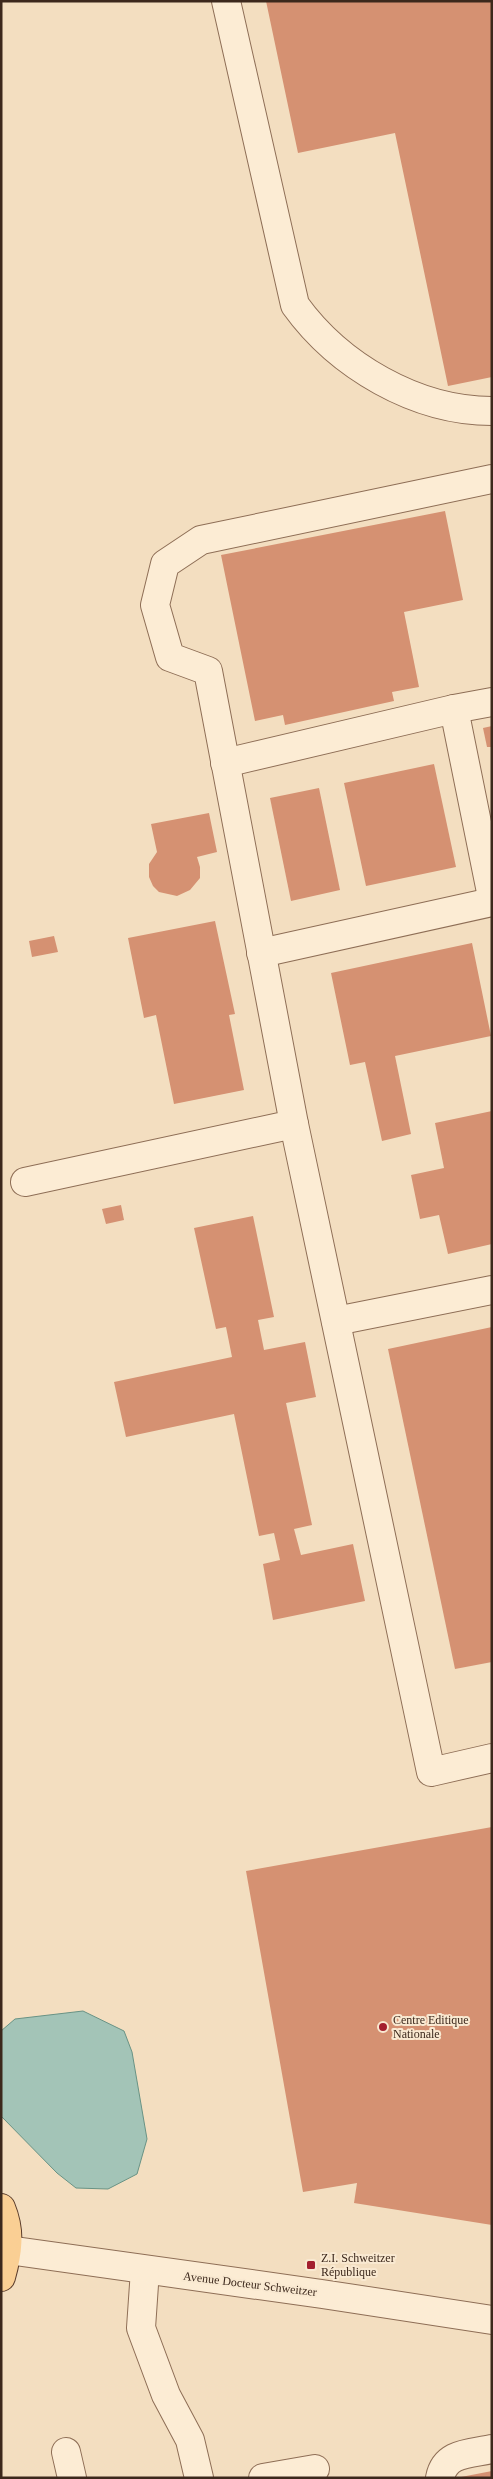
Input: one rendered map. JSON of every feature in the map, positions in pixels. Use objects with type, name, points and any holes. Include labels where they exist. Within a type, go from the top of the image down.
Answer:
[{"type":"main road","points":[[1,2208],[7,2222],[8,2250],[1,2277]]},
{"type":"street","points":[[226,1],[295,305],[307,322],[331,345],[389,387],[426,400],[472,411],[492,410]]},
{"type":"street","points":[[492,479],[201,540],[165,564],[155,605],[170,657],[208,672],[294,1124],[431,1772],[492,1758]]},
{"type":"street","points":[[225,763],[454,709],[492,702]]},
{"type":"street","points":[[454,709],[492,897]]},
{"type":"street","points":[[261,953],[492,902]]},
{"type":"street","points":[[25,1182],[294,1124]]},
{"type":"street","points":[[336,1321],[492,1290]]},
{"type":"street","name":"Avenue Docteur Schweitzer","points":[[8,2250],[492,2320]]},
{"type":"street","points":[[145,2270],[140,2328],[166,2395],[190,2440],[198,2478]]},
{"type":"street","points":[[440,2478],[442,2468],[451,2458],[492,2449]]},
{"type":"street","points":[[66,2452],[72,2478]]},
{"type":"street","points":[[264,2478],[315,2469]]},
{"type":"shaded area","points":[[83,2011],[124,2031],[132,2052],[147,2139],[137,2174],[108,2189],[76,2188],[57,2173],[1,2116],[1,2031],[15,2019]]},
{"type":"building","points":[[266,1],[492,1],[492,377],[448,386],[395,133],[298,153]]},
{"type":"building","points":[[445,511],[463,600],[404,612],[419,687],[392,692],[394,701],[285,725],[283,715],[255,721],[221,555]]},
{"type":"building","points":[[492,726],[492,747],[487,747],[483,728]]},
{"type":"building","points":[[434,764],[456,867],[366,886],[344,783]]},
{"type":"building","points":[[319,788],[340,890],[291,901],[270,798]]},
{"type":"building","points":[[209,813],[217,852],[197,857],[200,867],[200,878],[190,890],[177,896],[159,892],[153,886],[149,877],[149,864],[157,852],[151,824]]},
{"type":"building","points":[[215,921],[235,1014],[229,1015],[244,1090],[174,1104],[156,1015],[144,1018],[128,938]]},
{"type":"building","points":[[54,936],[58,952],[32,957],[29,941]]},
{"type":"building","points":[[472,943],[491,1036],[395,1056],[411,1134],[382,1141],[365,1062],[350,1065],[331,973]]},
{"type":"building","points":[[492,1111],[492,1244],[448,1254],[439,1215],[420,1219],[411,1175],[444,1168],[435,1123]]},
{"type":"building","points":[[121,1205],[124,1220],[106,1224],[102,1209]]},
{"type":"building","points":[[253,1216],[274,1317],[258,1320],[264,1350],[305,1342],[316,1397],[286,1403],[312,1525],[294,1529],[301,1555],[353,1544],[365,1601],[273,1620],[263,1564],[280,1560],[274,1533],[259,1536],[234,1414],[126,1437],[114,1382],[232,1357],[226,1327],[216,1329],[194,1228]]},
{"type":"building","points":[[492,1327],[492,1662],[455,1669],[388,1349]]},
{"type":"building","name":"Centre Editique Nationale","points":[[492,1827],[492,2225],[354,2203],[357,2183],[303,2192],[246,1871]]},
{"type":"building","points":[[492,2471],[492,2478],[461,2478],[461,2477]]},
{"type":"place","name":"Centre Editique Nationale","points":[[383,2027]]},
{"type":"place","name":"Z.I. Schweitzer République","points":[[311,2265]]}]
